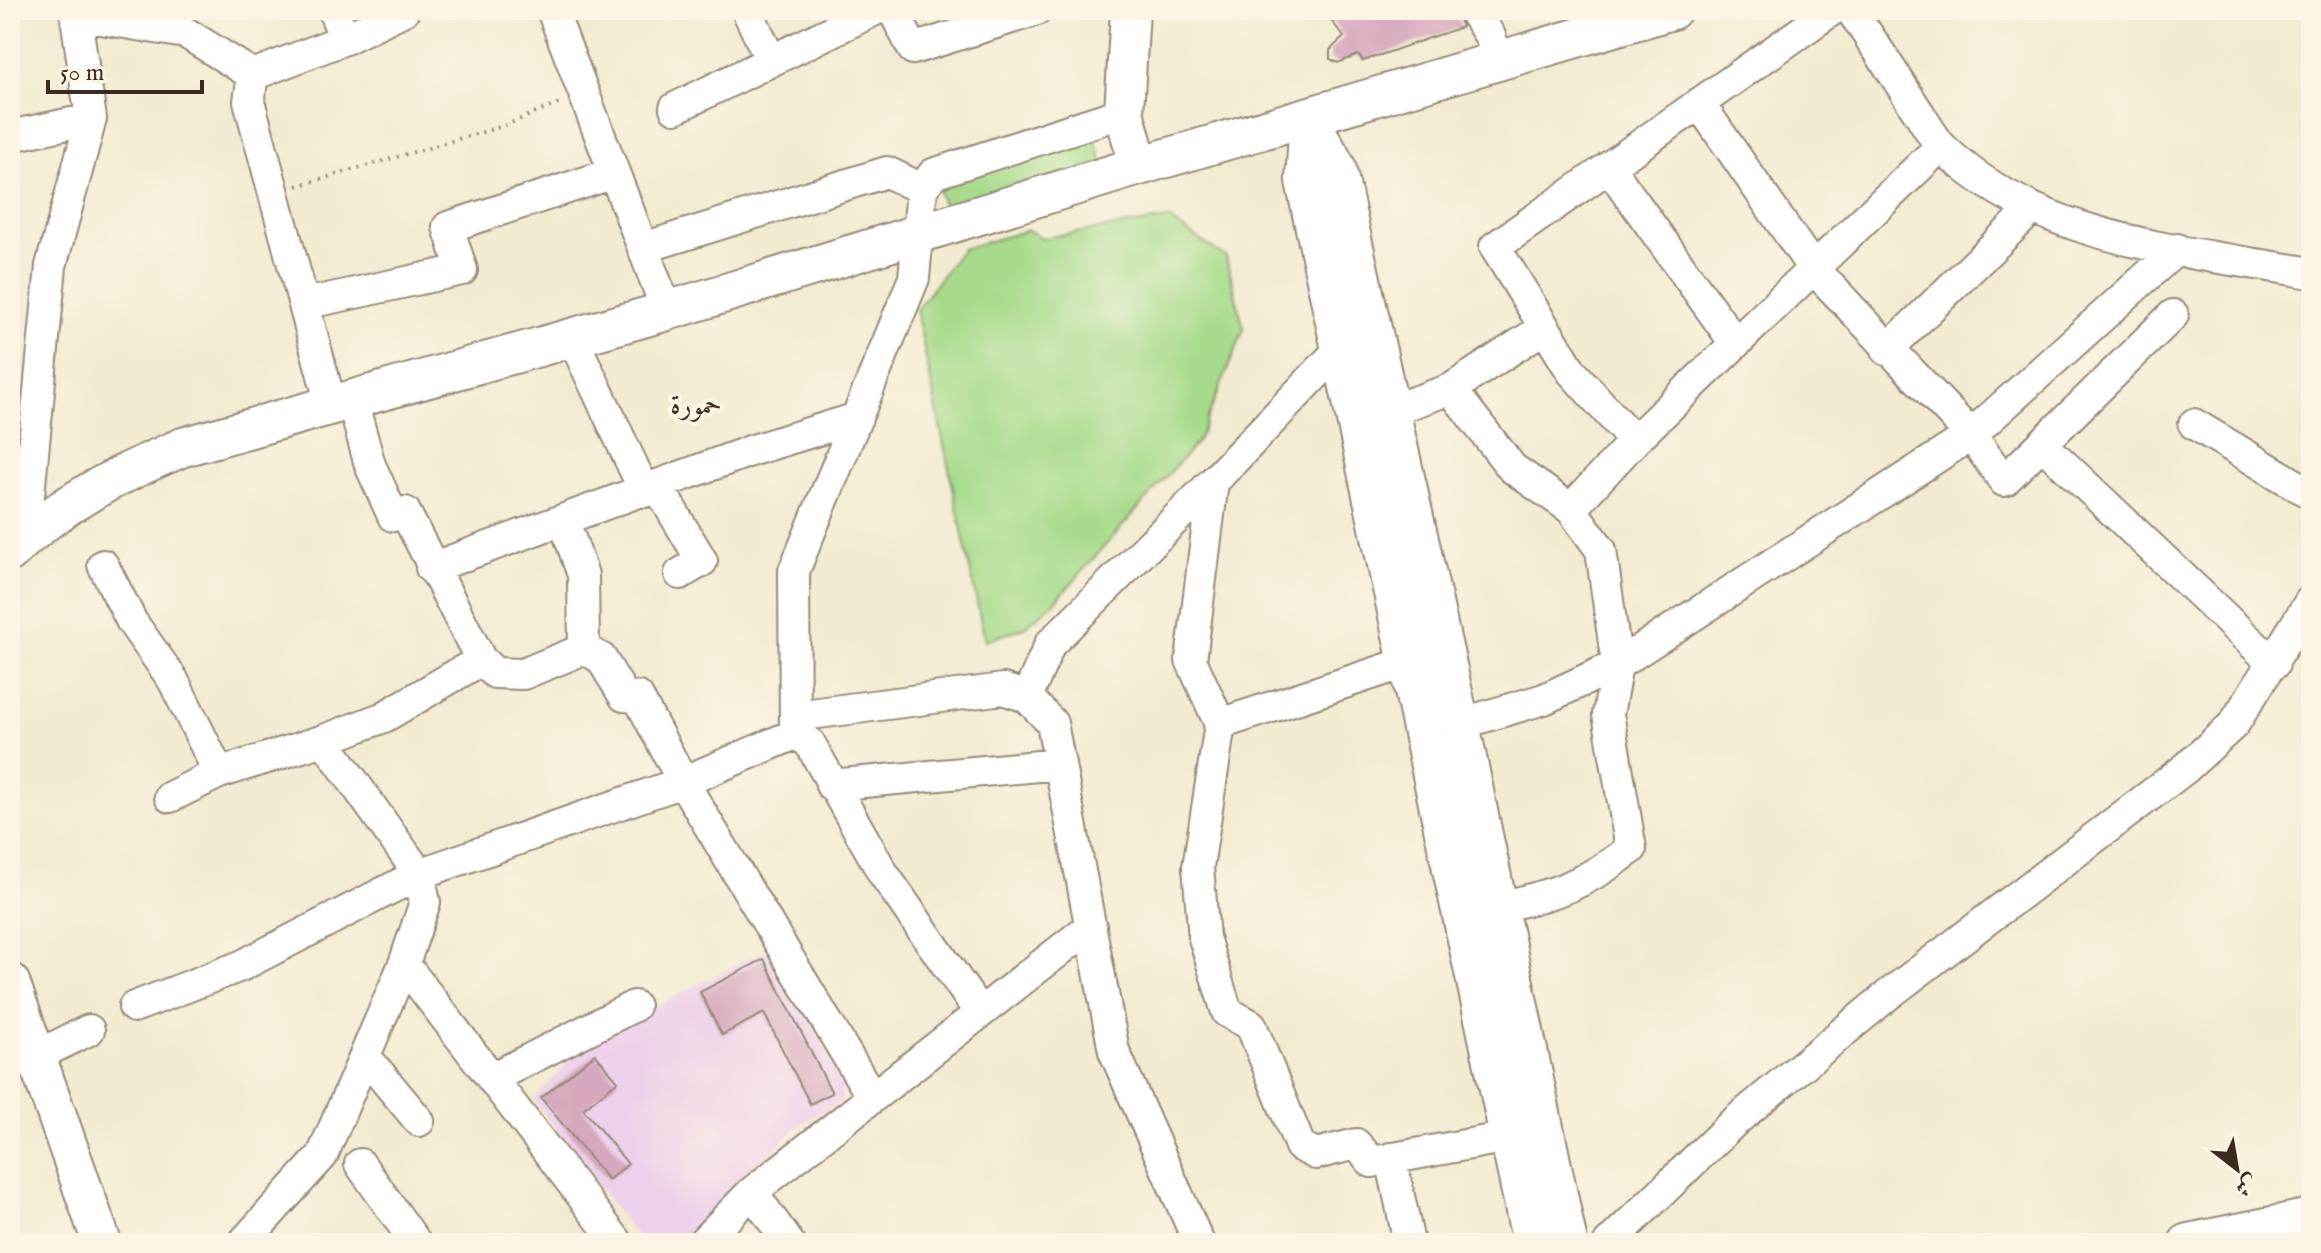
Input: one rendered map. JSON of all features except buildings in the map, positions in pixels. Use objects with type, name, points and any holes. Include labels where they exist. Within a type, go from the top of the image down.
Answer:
[{"type":"main road","points":[[1130,10],[1124,112],[1139,166]]},
{"type":"main road","points":[[18,545],[107,479],[183,447],[573,339],[916,237],[1139,166],[1309,118],[1384,73],[1488,36],[1585,10]]},
{"type":"main road","points":[[1488,36],[1672,10]]},
{"type":"main road","points":[[1309,118],[1305,181],[1532,1243]]},
{"type":"main road","points":[[1309,118],[1336,167],[1460,724],[1568,1243]]},
{"type":"main road","points":[[10,982],[102,1243]]},
{"type":"main road","points":[[2188,1243],[2311,1218]]},
{"type":"main road","points":[[2293,1243],[2311,1239]]},
{"type":"street","points":[[333,10],[345,39]]},
{"type":"street","points":[[253,75],[345,39],[404,10]]},
{"type":"street","points":[[552,10],[667,311]]},
{"type":"street","points":[[747,10],[771,61]]},
{"type":"street","points":[[675,108],[875,10]]},
{"type":"street","points":[[893,10],[913,49],[1037,10]]},
{"type":"street","points":[[1634,441],[1572,372],[1495,247],[1832,10]]},
{"type":"street","points":[[1851,10],[1941,146],[1993,188],[2032,209],[2086,227],[2177,249],[2311,273]]},
{"type":"street","points":[[18,545],[51,266],[91,119],[75,12],[186,33],[253,75]]},
{"type":"street","points":[[253,75],[249,101],[304,304],[341,402],[393,516],[405,512],[431,568],[481,660],[495,673],[523,674],[584,649]]},
{"type":"street","points":[[1699,103],[1812,267],[1887,350],[1971,435],[2004,481],[2173,315]]},
{"type":"street","points":[[980,1013],[883,873],[809,742],[795,725],[794,571],[914,278],[922,189],[933,174],[1124,112]]},
{"type":"street","points":[[10,136],[91,119]]},
{"type":"street","points":[[1571,509],[1634,441],[1941,146]]},
{"type":"street","points":[[1609,167],[1735,343]]},
{"type":"street","points":[[643,248],[887,172],[922,189]]},
{"type":"street","points":[[304,304],[462,270],[448,227],[614,173]]},
{"type":"street","points":[[1887,350],[2032,209]]},
{"type":"street","points":[[1460,724],[1544,699],[1617,665],[1971,435],[2177,249]]},
{"type":"street","points":[[1389,411],[1451,389],[1544,328]]},
{"type":"street","points":[[573,339],[651,489],[702,561],[680,574]]},
{"type":"street","points":[[1027,697],[1050,644],[1213,482],[1342,347]]},
{"type":"street","points":[[1451,389],[1512,468],[1571,509],[1601,550],[1617,665],[1608,714],[1631,849],[1593,877],[1545,897],[1498,907]]},
{"type":"street","points":[[431,568],[753,450],[857,418]]},
{"type":"street","points":[[2194,424],[2311,494]]},
{"type":"street","points":[[2042,444],[2274,664]]},
{"type":"street","points":[[1213,482],[1191,660],[1220,724],[1198,867],[1204,938],[1227,1012],[1251,1025],[1300,1146],[1316,1154],[1356,1144],[1372,1162],[1508,1137]]},
{"type":"street","points":[[564,521],[583,575],[584,649]]},
{"type":"street","points":[[103,565],[132,622],[173,680],[219,773]]},
{"type":"street","points":[[1609,1243],[1733,1123],[1888,995],[2186,768],[2234,724],[2311,600]]},
{"type":"street","points":[[584,649],[601,658],[624,696],[638,697],[683,782],[872,1097]]},
{"type":"street","points":[[170,797],[219,773],[324,740],[384,717],[481,660]]},
{"type":"street","points":[[1220,724],[1408,662]]},
{"type":"street","points":[[134,1007],[241,966],[419,874],[683,782],[795,725],[1003,689],[1027,697],[1052,723],[1114,1051],[1199,1243]]},
{"type":"street","points":[[243,1243],[322,1156],[404,964],[425,902],[419,874],[324,740]]},
{"type":"street","points":[[831,785],[1060,764]]},
{"type":"street","points":[[702,1243],[752,1192],[1091,926]]},
{"type":"street","points":[[404,964],[618,1243]]},
{"type":"street","points":[[492,1078],[634,1006]]},
{"type":"street","points":[[36,1056],[89,1030]]},
{"type":"street","points":[[365,1056],[419,1121]]},
{"type":"street","points":[[1391,1158],[1409,1243]]},
{"type":"street","points":[[360,1164],[416,1243]]},
{"type":"street","points":[[752,1192],[789,1243]]},
{"type":"path","points":[[274,192],[503,126],[584,93]]},
{"type":"shaded area","points":[[771,947],[844,1083],[842,1101],[795,1128],[688,1243],[641,1243],[534,1100],[586,1042]]},
{"type":"green space","points":[[1093,133],[1103,163],[946,214],[936,183]]},
{"type":"green space","points":[[1168,219],[1226,257],[1244,329],[1198,441],[1054,603],[1025,627],[985,641],[916,310],[962,249],[1028,230],[1042,238]]},
{"type":"district","name":"حمورة","points":[[696,406]]}]
